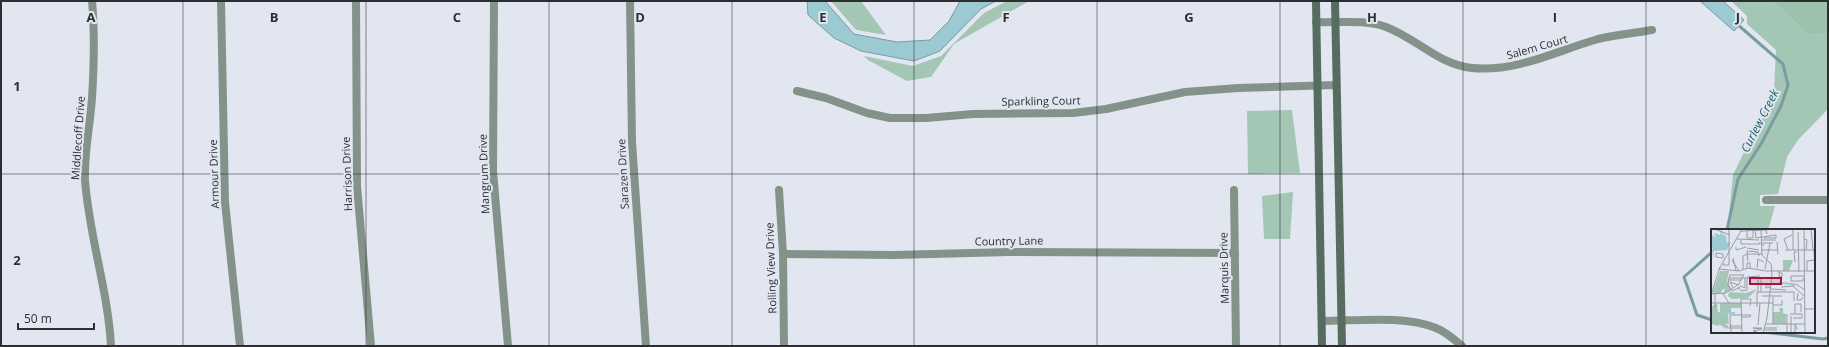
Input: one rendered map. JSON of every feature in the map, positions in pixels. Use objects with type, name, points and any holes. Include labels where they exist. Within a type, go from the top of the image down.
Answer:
[{"type":"main road","points":[[1316,1],[1322,346]]},
{"type":"main road","points":[[1335,1],[1342,346]]},
{"type":"street","name":"Middlecoff Drive","points":[[92,1],[94,25],[92,100],[87,131],[85,178],[88,217],[107,310],[110,346]]},
{"type":"street","name":"Armour Drive","points":[[221,1],[225,202],[240,346]]},
{"type":"street","name":"Harrison Drive","points":[[356,1],[357,186],[371,346]]},
{"type":"street","name":"Mangrum Drive","points":[[494,1],[493,171],[508,346]]},
{"type":"street","name":"Sarazen Drive","points":[[630,1],[632,142],[646,346]]},
{"type":"street","name":"Salem Court","points":[[1316,22],[1366,23],[1384,26],[1404,35],[1434,55],[1454,64],[1478,69],[1497,69],[1523,64],[1598,40],[1652,30]]},
{"type":"street","name":"Sparkling Court","points":[[798,91],[826,98],[867,113],[890,118],[926,118],[973,114],[1073,113],[1106,109],[1185,92],[1238,88],[1336,86]]},
{"type":"street","name":"Rolling View Drive","points":[[779,190],[783,254],[784,346]]},
{"type":"street","name":"Marquis Drive","points":[[1234,190],[1236,346]]},
{"type":"street","points":[[1766,200],[1828,200]]},
{"type":"street","name":"Country Lane","points":[[783,254],[895,255],[1009,252],[1235,253]]},
{"type":"street","points":[[1322,321],[1400,321],[1421,323],[1438,328],[1462,346]]},
{"type":"green space","points":[[831,1],[861,1],[886,35],[856,30]]},
{"type":"green space","points":[[1007,1],[1029,1],[954,44],[931,77],[907,81],[868,60],[864,56],[913,66],[941,56],[984,13]]},
{"type":"green space","points":[[1731,1],[1772,1],[1809,35],[1828,34],[1828,109],[1798,140],[1787,157],[1778,194],[1760,195],[1760,206],[1775,206],[1768,229],[1729,229],[1728,225],[1733,175],[1774,90],[1776,50],[1747,24],[1747,16]]},
{"type":"green space","points":[[1772,1],[1828,1],[1828,34],[1809,35]]},
{"type":"green space","points":[[1292,110],[1300,173],[1248,174],[1247,111]]},
{"type":"green space","points":[[1293,192],[1290,239],[1264,239],[1262,196]]},
{"type":"water","points":[[807,1],[825,1],[854,34],[897,42],[930,40],[949,21],[960,1],[996,1],[981,9],[940,51],[914,61],[861,51],[834,38],[808,15]]},
{"type":"water","points":[[1700,1],[1723,1],[1744,20],[1734,31]]},
{"type":"waterway","name":"Curlew Creek","points":[[1727,229],[1738,179],[1761,144],[1781,106],[1788,85],[1783,64],[1737,24]]},
{"type":"waterway","name":"Curlew Creek","points":[[1711,253],[1684,277],[1697,315],[1711,320]]},
{"type":"waterway","name":"Curlew Creek","points":[[1772,333],[1823,339],[1828,338]]}]
